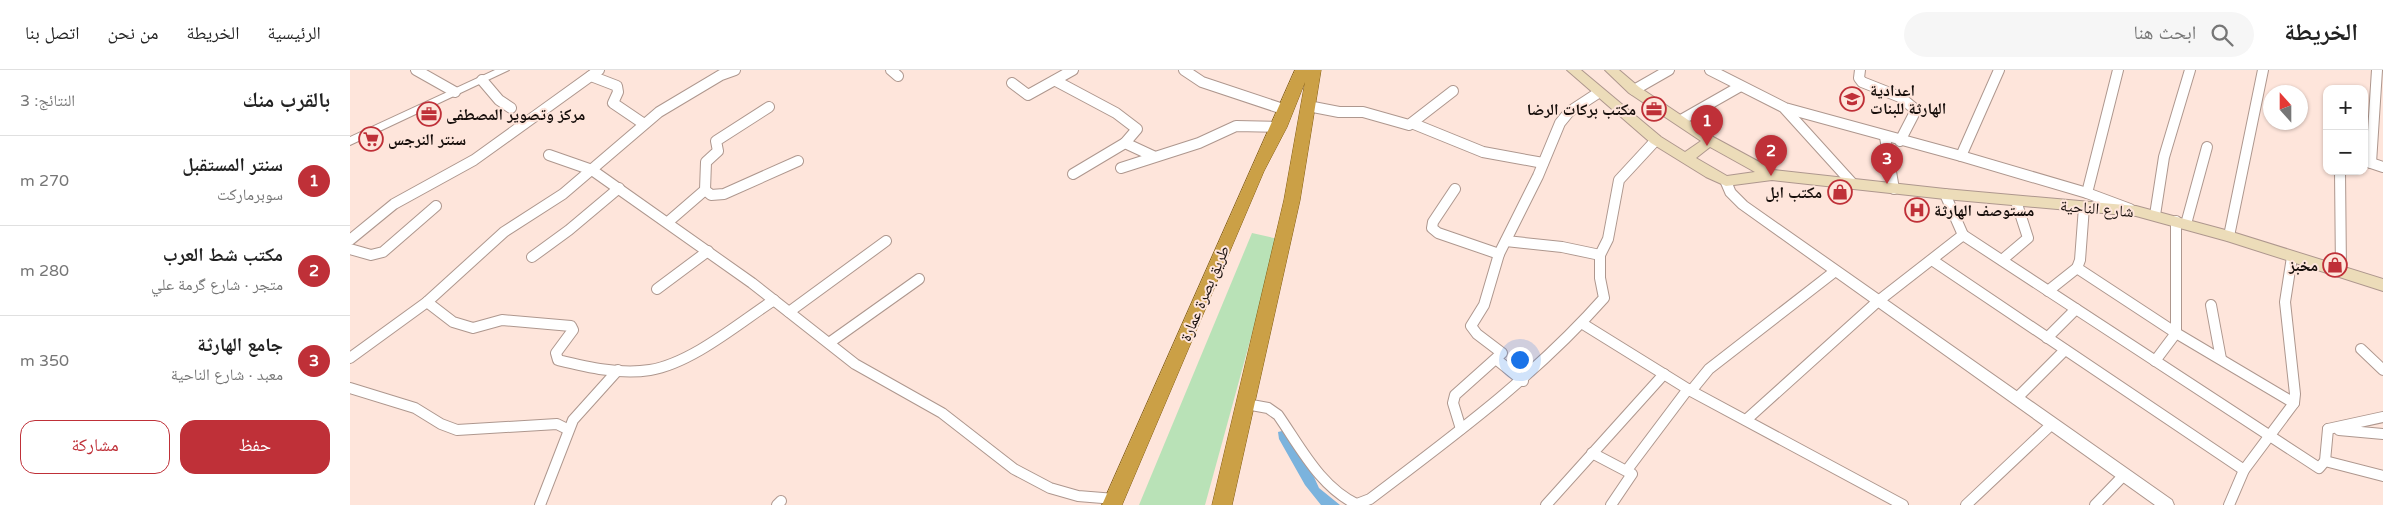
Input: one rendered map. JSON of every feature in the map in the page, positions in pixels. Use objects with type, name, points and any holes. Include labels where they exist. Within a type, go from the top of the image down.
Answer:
[{"type":"highway","name":"طريق بصرة عمارة","points":[[1114,502],[1256,171],[1306,74]]},
{"type":"highway","name":"طريق بصرة عمارة","points":[[1222,505],[1292,200],[1308,106],[1306,74]]},
{"type":"main road","points":[[1573,70],[1656,140],[1685,159],[1726,181],[1772,175]]},
{"type":"main road","points":[[1611,70],[1634,90],[1710,141],[1743,161],[1772,175]]},
{"type":"main road","points":[[1685,159],[1710,141]]},
{"type":"main road","points":[[1741,180],[1746,171],[1743,161]]},
{"type":"main road","name":"شارع الناحية","points":[[1772,175],[2016,201],[2086,200],[2181,222],[2383,285]]},
{"type":"street","points":[[416,70],[455,92]]},
{"type":"street","points":[[350,141],[504,70]]},
{"type":"street","points":[[350,240],[366,226],[407,197],[439,183],[471,162],[599,70]]},
{"type":"street","points":[[350,358],[427,302],[504,232],[563,194],[644,124],[689,94],[736,70]]},
{"type":"street","points":[[1012,83],[1028,95],[1073,70]]},
{"type":"street","points":[[1184,70],[1202,82],[1286,110]]},
{"type":"street","points":[[1634,90],[1669,70]]},
{"type":"street","points":[[1710,70],[1739,87],[1785,108],[1885,137],[1961,156],[2086,200]]},
{"type":"street","points":[[1860,70],[1859,78],[1862,82],[1907,100],[1914,105],[1916,110],[1900,141]]},
{"type":"street","points":[[1961,156],[1999,70]]},
{"type":"street","points":[[2048,291],[2076,268],[2080,260],[2086,200],[2118,70]]},
{"type":"street","points":[[2155,215],[2164,157],[2190,70]]},
{"type":"street","points":[[2229,236],[2263,70]]},
{"type":"street","points":[[2377,70],[2368,161],[2383,166]]},
{"type":"street","points":[[591,76],[617,86],[618,92],[613,103],[644,124]]},
{"type":"street","points":[[482,80],[499,100],[511,108]]},
{"type":"street","points":[[1056,81],[1116,113],[1137,129],[1135,134],[1125,143],[1073,174]]},
{"type":"street","points":[[1681,120],[1739,87]]},
{"type":"street","points":[[1414,124],[1432,105],[1453,91]]},
{"type":"street","points":[[1461,429],[1453,403],[1455,396],[1502,353],[1498,347],[1473,331],[1471,326],[1484,304],[1499,254],[1560,123],[1569,112],[1598,93]]},
{"type":"street","points":[[668,222],[705,190],[706,162],[718,151],[716,141],[769,106]]},
{"type":"street","points":[[1308,106],[1339,112],[1363,112],[1404,124],[1414,124],[1483,152],[1543,163]]},
{"type":"street","points":[[1785,108],[1853,184]]},
{"type":"street","points":[[1121,168],[1153,156],[1198,143],[1236,126],[1279,128]]},
{"type":"street","points":[[1885,137],[1894,189]]},
{"type":"street","points":[[1246,404],[1268,408],[1278,415],[1324,480],[1343,498],[1358,505],[1370,499],[1523,381],[1583,324],[1604,298],[1600,278],[1600,255],[1608,239],[1619,180],[1656,140]]},
{"type":"street","points":[[1125,143],[1153,156]]},
{"type":"street","points":[[2155,361],[2176,333],[2181,222],[2207,147]]},
{"type":"street","points":[[549,155],[592,170],[619,188],[774,300],[855,364],[942,413],[1022,473],[1059,491],[1114,502]]},
{"type":"street","points":[[705,190],[711,195],[724,194],[798,161]]},
{"type":"street","points":[[2340,175],[2341,272]]},
{"type":"street","points":[[1726,181],[1730,192],[1743,205],[1834,272],[2167,505]]},
{"type":"street","points":[[532,257],[570,230],[619,188]]},
{"type":"street","points":[[1455,189],[1433,222],[1432,228],[1438,233],[1499,254]]},
{"type":"street","points":[[1945,194],[1964,235],[2319,468],[2325,461],[2328,429]]},
{"type":"street","points":[[2002,260],[2028,238],[2016,201]]},
{"type":"street","points":[[350,249],[371,256],[383,252],[436,206]]},
{"type":"street","points":[[350,227],[366,226]]},
{"type":"street","points":[[1746,420],[1877,302],[1964,235]]},
{"type":"street","points":[[789,312],[886,241]]},
{"type":"street","points":[[1506,241],[1562,247],[1600,255]]},
{"type":"street","points":[[657,290],[708,251]]},
{"type":"street","points":[[2229,505],[2244,470],[2268,435],[2294,403],[2295,394],[2285,302],[2292,257]]},
{"type":"street","points":[[1932,260],[2244,470]]},
{"type":"street","points":[[2076,268],[2176,333],[2294,403]]},
{"type":"street","points":[[1627,470],[1690,390],[1709,369],[1834,272]]},
{"type":"street","points":[[828,343],[919,279]]},
{"type":"street","points":[[427,302],[453,322],[473,328],[502,320],[571,326],[573,330],[571,334],[556,353],[558,360],[634,372],[652,370],[663,366],[734,326],[774,300]]},
{"type":"street","points":[[2211,305],[2221,359]]},
{"type":"street","points":[[2048,338],[2076,309]]},
{"type":"street","points":[[1583,324],[1690,390],[1903,505]]},
{"type":"street","points":[[2361,349],[2383,370]]},
{"type":"street","points":[[2016,399],[2065,350]]},
{"type":"street","points":[[1496,360],[1523,381]]},
{"type":"street","points":[[540,505],[568,438],[567,429],[584,406],[618,370]]},
{"type":"street","points":[[1546,505],[1664,374]]},
{"type":"street","points":[[350,388],[415,408],[441,424],[457,430],[485,430],[557,424],[567,429]]},
{"type":"street","points":[[2328,429],[2383,417]]},
{"type":"street","points":[[1966,505],[2052,424]]},
{"type":"street","points":[[2328,429],[2383,434]]},
{"type":"street","points":[[1592,453],[1632,474],[1611,505]]},
{"type":"street","points":[[2325,461],[2383,476]]},
{"type":"street","points":[[2095,505],[2124,475]]},
{"type":"green space","points":[[1252,233],[1278,239],[1205,505],[1139,505]]},
{"type":"water","points":[[1282,431],[1314,477],[1319,488],[1340,505],[1321,505],[1305,485],[1279,439],[1278,432]]},
{"type":"place","name":"اعدادية الهارثة للبنات","points":[[1852,99]]},
{"type":"place","name":"مكتب بركات الرضا","points":[[1654,109]]},
{"type":"place","name":"مركز وتصوير المصطفى","points":[[429,114]]},
{"type":"place","name":"سنتر النرجس","points":[[371,139]]},
{"type":"place","name":"سنتر المستقبل","points":[[1707,146]]},
{"type":"place","name":"مكتب شط العرب","points":[[1771,176]]},
{"type":"place","name":"جامع الهارثة","points":[[1887,184]]},
{"type":"place","name":"مكتب ابل","points":[[1840,192]]},
{"type":"place","name":"مستوصف الهارثة","points":[[1917,210]]},
{"type":"place","name":"مخبز","points":[[2335,265]]}]
